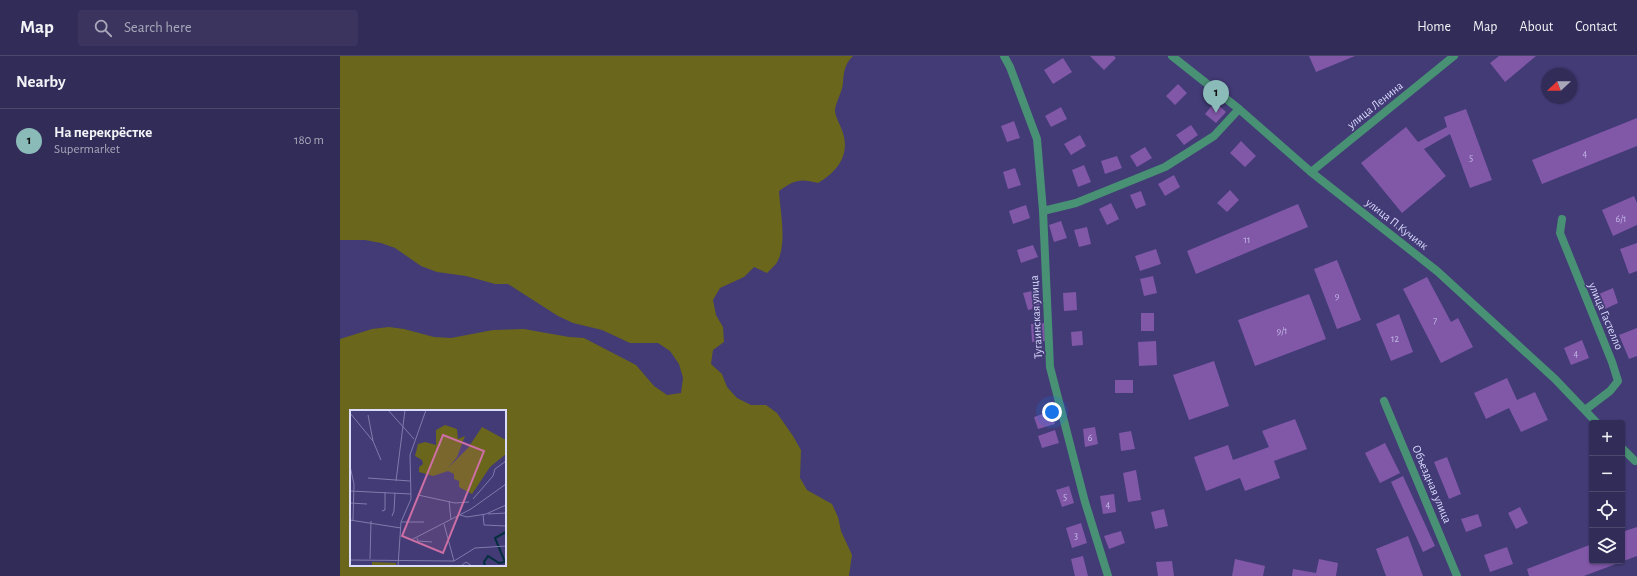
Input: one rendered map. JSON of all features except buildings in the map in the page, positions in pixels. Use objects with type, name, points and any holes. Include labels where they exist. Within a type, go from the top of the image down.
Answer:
[{"type":"street","name":"Тугаинская улица","points":[[1004,56],[1010,67],[1037,139],[1043,212],[1050,367],[1086,502],[1108,576]]},
{"type":"street","name":"улица П.Кучияк","points":[[1172,56],[1239,109],[1311,172],[1437,271],[1555,379],[1594,420]]},
{"type":"street","name":"улица Ленина","points":[[1311,172],[1454,56]]},
{"type":"street","points":[[1043,212],[1076,203],[1165,167],[1214,136],[1239,109]]},
{"type":"street","name":"улица Гастелло","points":[[1562,219],[1560,233],[1612,362],[1618,381],[1610,391],[1585,410]]},
{"type":"street","name":"Объездная улица","points":[[1384,401],[1457,576]]},
{"type":"street","points":[[1625,451],[1635,461]]},
{"type":"shaded area","points":[[340,56],[853,56],[845,69],[842,87],[835,110],[842,130],[845,147],[841,161],[831,173],[818,183],[802,180],[797,181],[789,184],[779,191],[782,218],[782,248],[780,257],[776,264],[767,273],[754,267],[744,277],[720,288],[713,300],[716,315],[723,327],[724,342],[713,350],[711,364],[722,374],[727,387],[737,398],[751,405],[766,405],[777,413],[793,436],[801,450],[800,478],[807,490],[832,504],[838,517],[841,531],[852,555],[849,576],[340,576],[340,339],[372,329],[389,327],[404,329],[434,337],[451,338],[493,330],[524,329],[569,337],[584,338],[636,365],[654,386],[667,395],[681,393],[683,378],[679,364],[670,351],[658,343],[630,343],[602,330],[573,323],[558,316],[508,284],[495,284],[466,276],[437,272],[421,266],[395,248],[381,243],[365,240],[340,240]]},
{"type":"place","name":"На перекрёстке","points":[[1216,113]]}]
